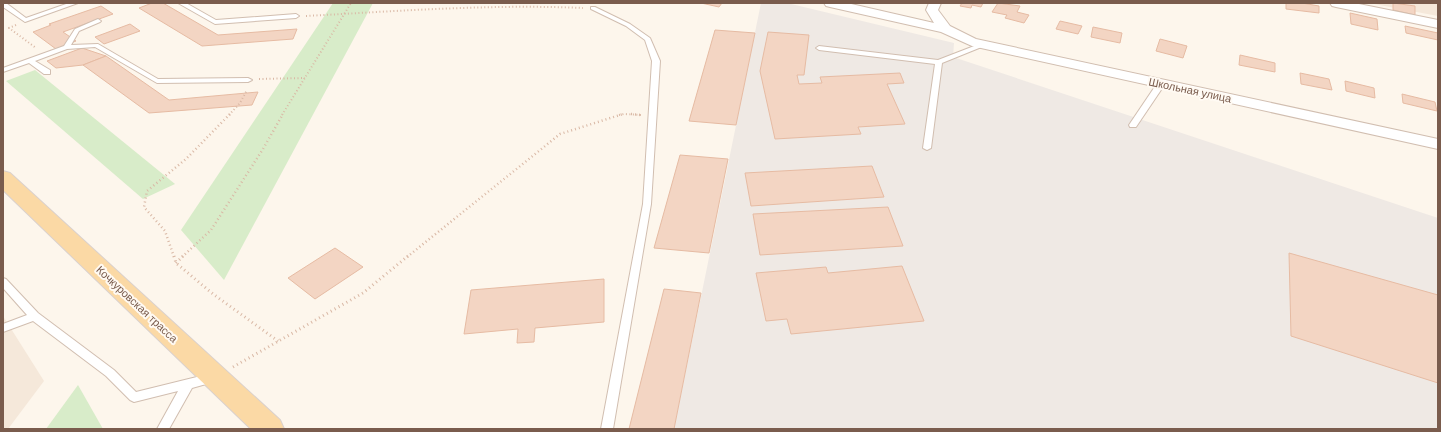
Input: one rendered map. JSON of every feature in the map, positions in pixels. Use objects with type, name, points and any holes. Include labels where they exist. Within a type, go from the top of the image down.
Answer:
[{"type":"main road","name":"Кочкуровская трасса","points":[[3,178],[270,429]]},
{"type":"street","name":"Школьная улица","points":[[830,3],[945,28],[972,42],[982,45],[1438,144]]},
{"type":"street","name":"Школьная улица","points":[[935,3],[932,10],[945,28]]},
{"type":"street","points":[[1336,3],[1438,24]]},
{"type":"lane","points":[[3,4],[25,20],[75,3]]},
{"type":"lane","points":[[181,3],[215,22],[296,16]]},
{"type":"lane","points":[[593,8],[628,25],[648,40],[656,61],[647,204],[607,429]]},
{"type":"lane","points":[[66,47],[77,30],[98,21]]},
{"type":"lane","points":[[3,70],[66,47],[96,45],[157,81],[248,80]]},
{"type":"lane","points":[[819,48],[939,62],[982,45]]},
{"type":"lane","points":[[30,60],[47,72]]},
{"type":"lane","points":[[927,148],[939,62]]},
{"type":"lane","points":[[1133,125],[1161,84]]},
{"type":"lane","points":[[3,282],[34,316],[110,372],[134,397],[215,377]]},
{"type":"lane","points":[[3,328],[34,316]]},
{"type":"lane","points":[[163,429],[188,384]]},
{"type":"path","points":[[176,263],[210,230],[263,149],[351,3]]},
{"type":"path","points":[[296,16],[344,15],[482,6],[593,8]]},
{"type":"path","points":[[278,341],[213,294],[176,263],[165,231],[144,207],[147,192],[175,170],[201,146],[242,101],[248,80],[305,78]]},
{"type":"path","points":[[215,377],[362,293],[560,134],[624,114],[653,115]]},
{"type":"shaded area","points":[[761,3],[787,3],[954,43],[953,57],[1438,218],[1438,429],[674,429]]},
{"type":"shaded area","points":[[1369,3],[1438,3],[1438,16]]},
{"type":"shaded area","points":[[3,316],[44,381],[8,429],[3,429]]},
{"type":"green space","points":[[333,3],[373,3],[224,280],[181,230]]},
{"type":"green space","points":[[35,70],[175,184],[143,199],[6,81]]},
{"type":"green space","points":[[78,385],[103,429],[46,429]]},
{"type":"building","points":[[152,3],[163,3],[218,35],[297,29],[293,39],[202,46],[139,8]]},
{"type":"building","points":[[701,3],[722,3],[719,7]]},
{"type":"building","points":[[962,3],[983,3],[981,7],[972,5],[971,8],[960,6]]},
{"type":"building","points":[[998,3],[1020,6],[1017,12],[1029,15],[1024,23],[1005,18],[1007,15],[992,12]]},
{"type":"building","points":[[1286,3],[1302,3],[1319,6],[1319,13],[1286,9]]},
{"type":"building","points":[[1393,3],[1415,6],[1415,15],[1393,10]]},
{"type":"building","points":[[101,6],[113,14],[63,32],[76,41],[56,49],[33,32],[51,25],[49,24]]},
{"type":"building","points":[[1350,13],[1377,19],[1378,30],[1351,24]]},
{"type":"building","points":[[1060,21],[1082,26],[1078,34],[1056,29]]},
{"type":"building","points":[[130,24],[140,31],[104,44],[95,37]]},
{"type":"building","points":[[1405,26],[1438,33],[1438,40],[1406,33]]},
{"type":"building","points":[[1093,27],[1122,33],[1120,43],[1091,37]]},
{"type":"building","points":[[715,30],[755,33],[736,125],[689,121]]},
{"type":"building","points":[[768,32],[809,35],[804,75],[797,75],[799,84],[822,83],[820,77],[900,73],[904,83],[887,84],[905,124],[858,127],[861,134],[775,139],[760,71]]},
{"type":"building","points":[[1160,39],[1187,46],[1183,58],[1156,51]]},
{"type":"building","points":[[82,48],[106,56],[83,65],[56,68],[47,61]]},
{"type":"building","points":[[1240,55],[1275,63],[1275,72],[1239,65]]},
{"type":"building","points":[[106,56],[169,100],[258,92],[252,105],[149,113],[83,65]]},
{"type":"building","points":[[1300,73],[1329,79],[1332,90],[1301,84]]},
{"type":"building","points":[[1345,81],[1374,88],[1375,98],[1346,91]]},
{"type":"building","points":[[1402,94],[1435,102],[1437,111],[1403,103]]},
{"type":"building","points":[[680,155],[728,159],[709,253],[654,248]]},
{"type":"building","points":[[872,166],[884,197],[751,206],[745,173]]},
{"type":"building","points":[[888,207],[903,246],[760,255],[753,214]]},
{"type":"building","points":[[335,248],[363,267],[315,299],[288,278]]},
{"type":"building","points":[[1289,253],[1438,295],[1438,383],[1291,336]]},
{"type":"building","points":[[902,266],[924,321],[791,334],[787,319],[766,321],[756,273],[826,267],[828,273]]},
{"type":"building","points":[[604,279],[604,322],[535,328],[534,342],[517,343],[518,329],[464,334],[471,290]]},
{"type":"building","points":[[664,289],[701,293],[674,429],[629,429]]}]
